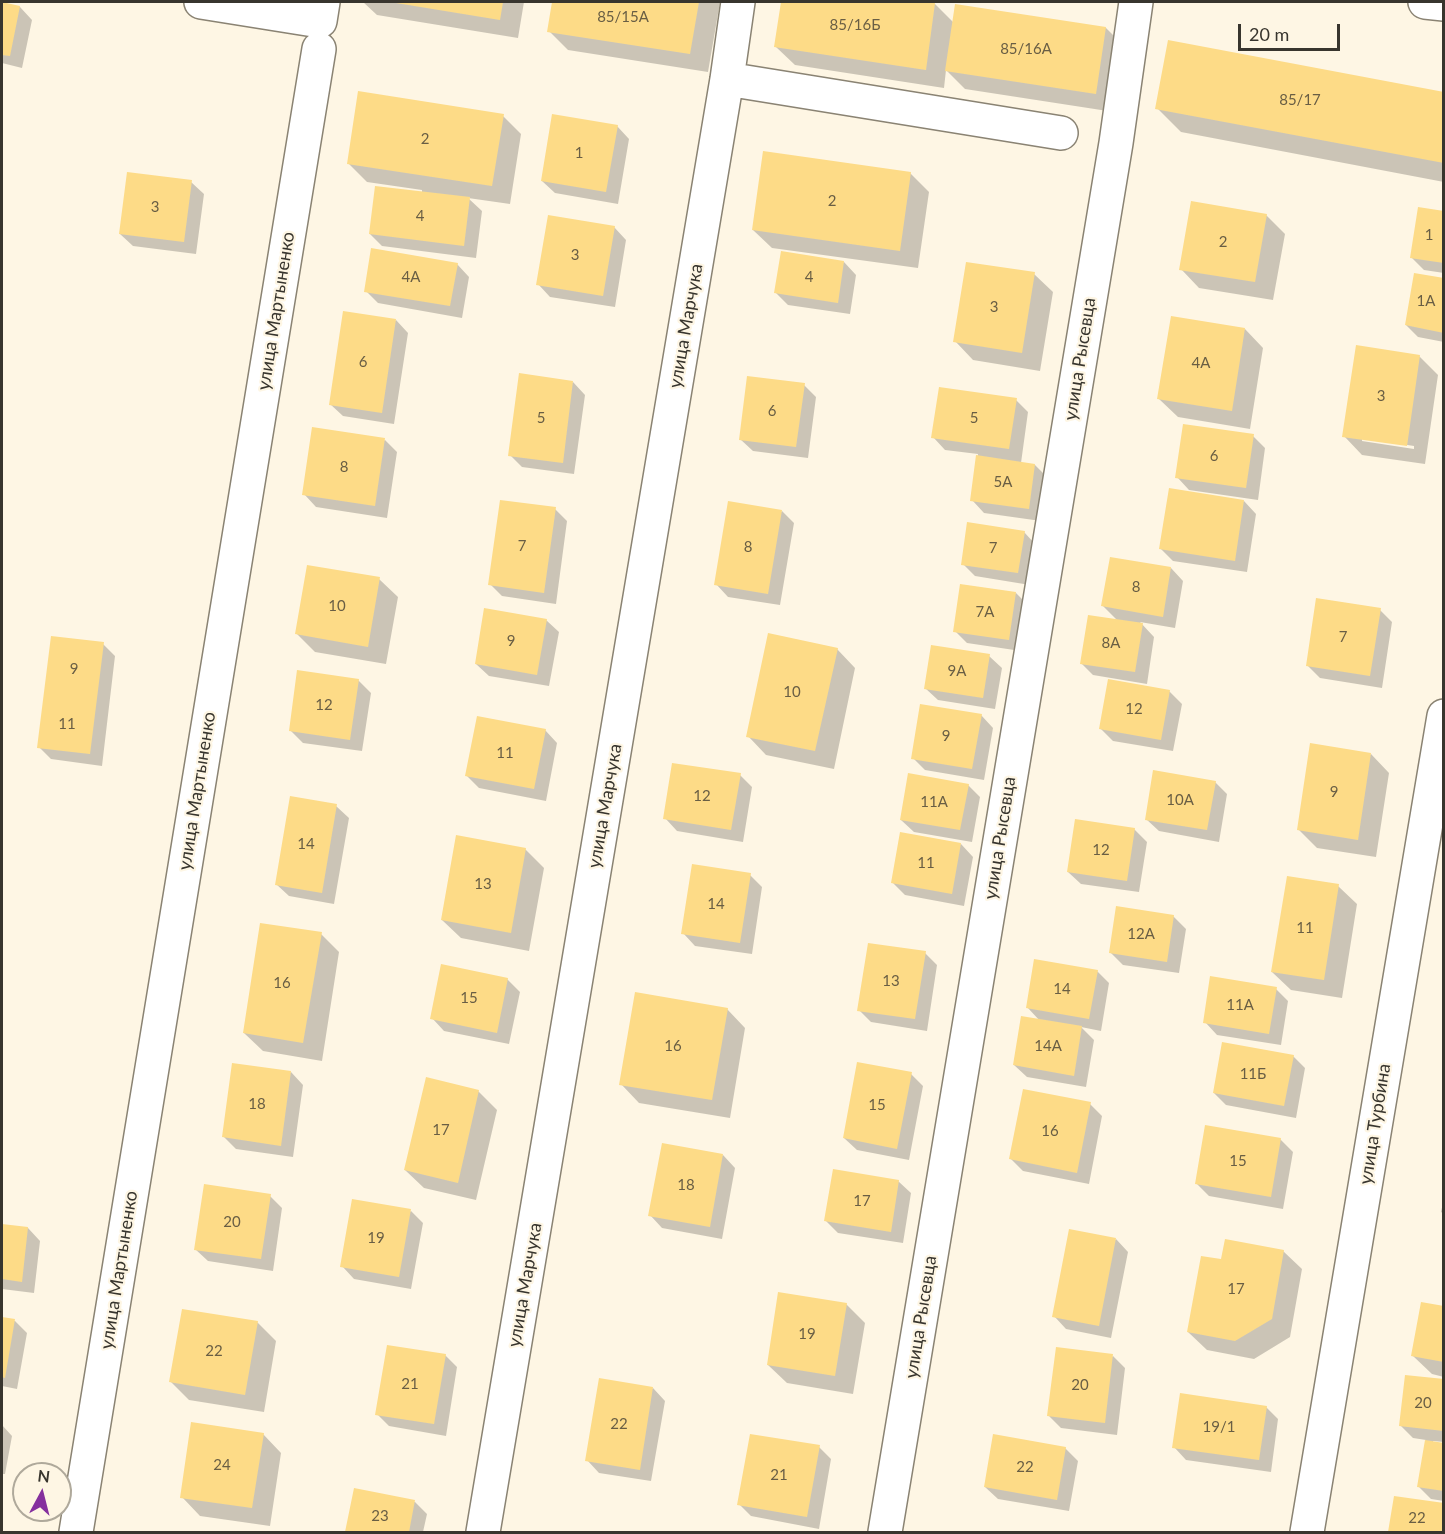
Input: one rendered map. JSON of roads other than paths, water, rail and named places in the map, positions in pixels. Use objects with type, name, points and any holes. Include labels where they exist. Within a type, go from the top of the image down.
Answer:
[{"type":"street","points":[[201,2],[320,21],[323,2]]},
{"type":"street","name":"улица Марчука","points":[[483,1533],[727,79],[738,2]]},
{"type":"street","name":"улица Рысевца","points":[[885,1533],[1116,143],[1136,2]]},
{"type":"street","points":[[1425,2],[1443,4]]},
{"type":"street","name":"улица Мартыненко","points":[[76,1533],[319,49]]},
{"type":"street","points":[[727,79],[1061,133]]},
{"type":"street","name":"улица Турбина","points":[[1307,1533],[1443,716]]}]
